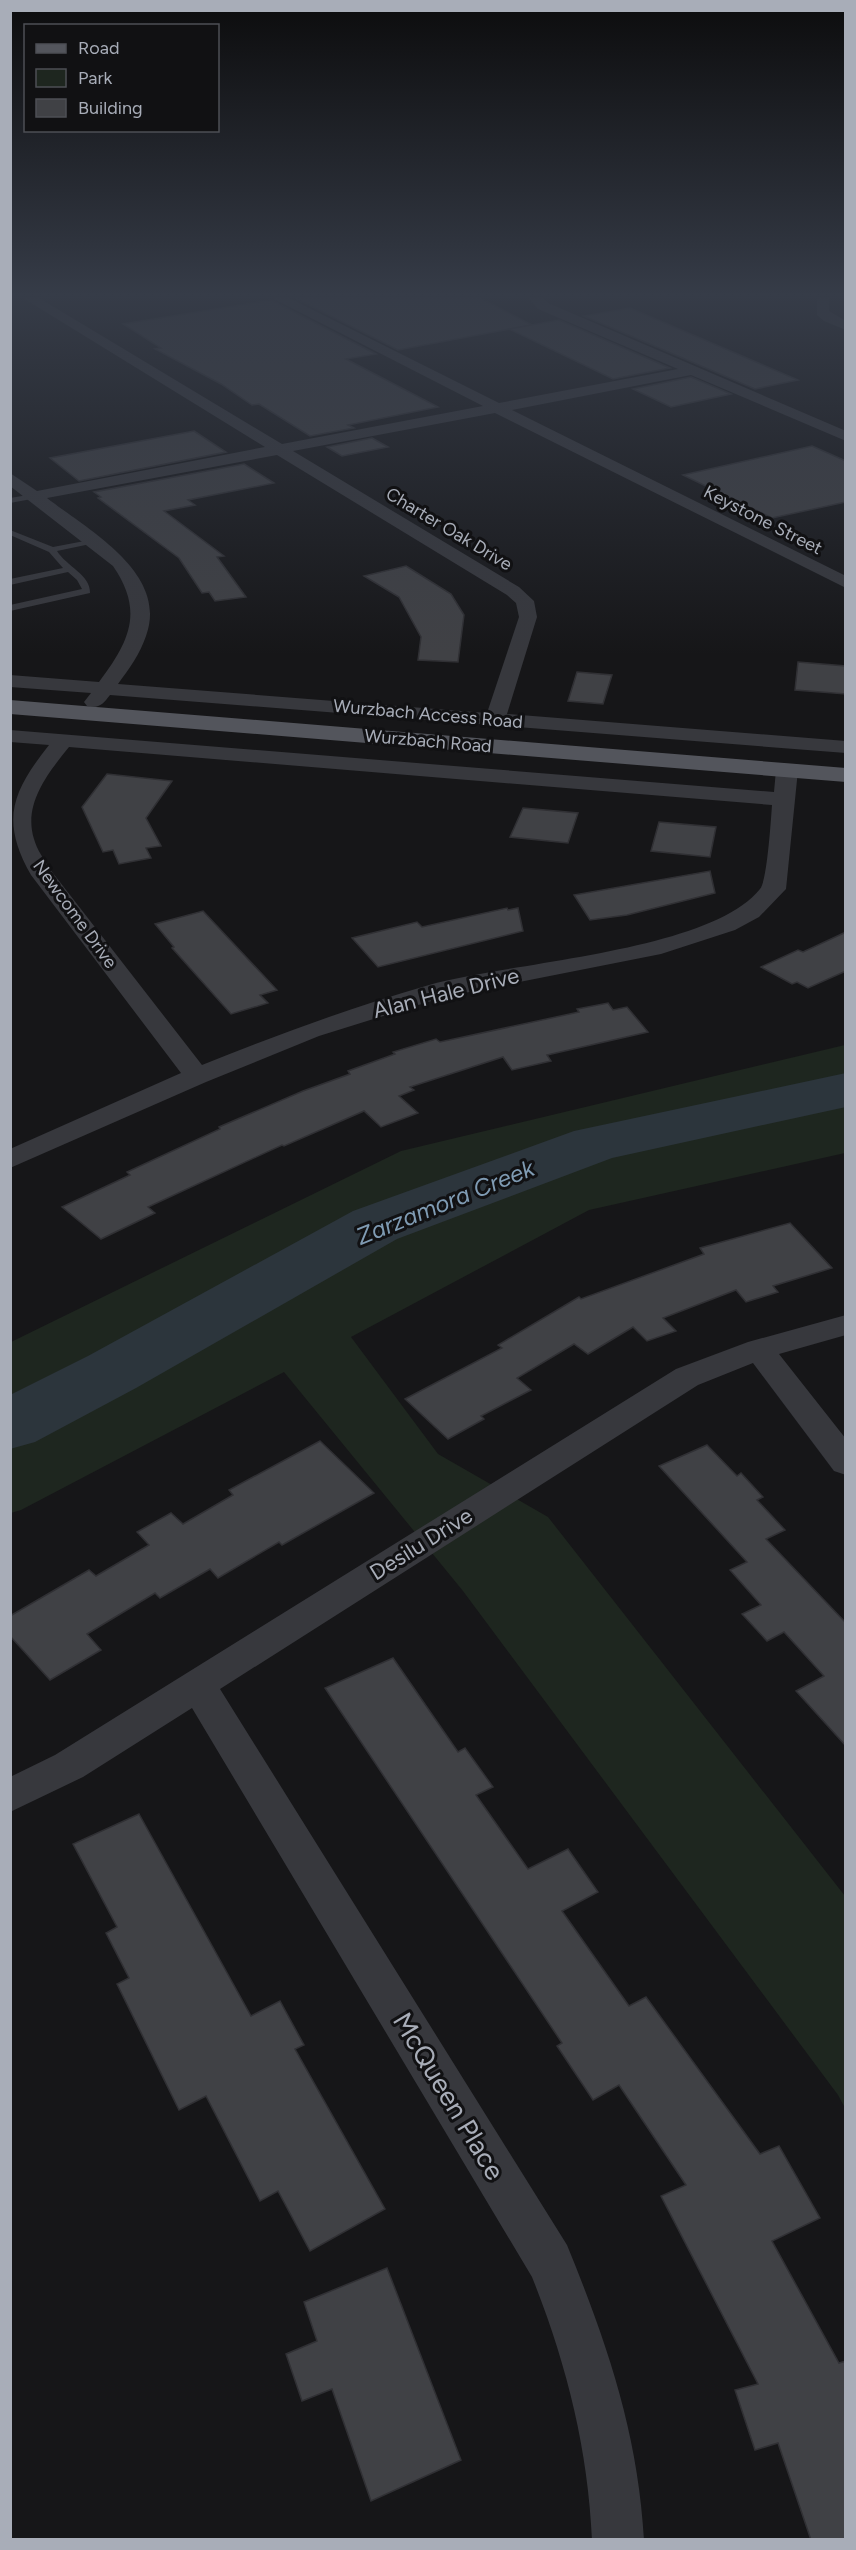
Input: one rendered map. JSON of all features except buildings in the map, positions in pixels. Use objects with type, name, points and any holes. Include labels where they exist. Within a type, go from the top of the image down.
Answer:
[{"type":"main road","name":"Wurzbach Road","points":[[10,707],[846,775]]},
{"type":"street","name":"Charter Oak Drive","points":[[224,417],[513,591],[525,601],[528,617],[495,719]]},
{"type":"street","points":[[34,496],[446,417]]},
{"type":"street","name":"Keystone Street","points":[[512,417],[846,583]]},
{"type":"street","points":[[799,417],[846,437]]},
{"type":"street","points":[[10,478],[119,562],[138,591],[142,606],[141,623],[136,640],[85,714]]},
{"type":"street","name":"Wurzbach Access Road","points":[[10,681],[846,747]]},
{"type":"street","points":[[10,736],[784,799]]},
{"type":"street","name":"Newcome Drive","points":[[64,740],[31,783],[21,814],[22,840],[39,870],[197,1077]]},
{"type":"street","name":"Alan Hale Drive","points":[[10,1160],[197,1077],[310,1031],[439,990],[661,947],[727,925],[751,912],[774,889],[787,771]]},
{"type":"street","name":"Desilu Drive","points":[[10,1796],[69,1766],[657,1394],[721,1362],[846,1324]]},
{"type":"street","points":[[759,1349],[846,1463]]},
{"type":"street","name":"McQueen Place","points":[[198,1685],[550,2262],[575,2321],[595,2385],[609,2453],[618,2540]]},
{"type":"lane","points":[[10,501],[34,496]]},
{"type":"lane","points":[[10,532],[52,550],[84,581],[87,591],[10,608]]},
{"type":"lane","points":[[52,550],[92,541]]},
{"type":"lane","points":[[10,582],[71,569]]},
{"type":"green space","points":[[845,1045],[845,1153],[589,1210],[351,1337],[438,1454],[548,1517],[845,1896],[845,2108],[838,2095],[463,1591],[284,1372],[21,1510],[11,1513],[11,1342],[401,1151]]},
{"type":"waterway","name":"Zarzamora Creek","points":[[10,1425],[112,1372],[375,1225],[595,1144],[846,1090]]}]
